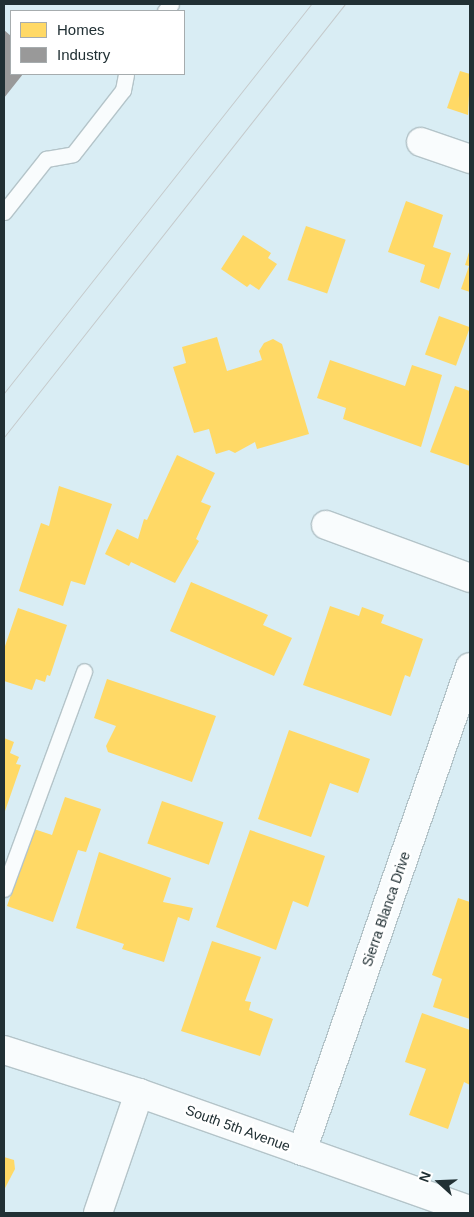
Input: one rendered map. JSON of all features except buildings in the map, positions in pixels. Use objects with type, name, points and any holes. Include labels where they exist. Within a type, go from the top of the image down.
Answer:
[{"type":"street","points":[[421,142],[470,159]]},
{"type":"street","points":[[326,525],[470,578]]},
{"type":"street","name":"Sierra Blanca Drive","points":[[302,1151],[470,667]]},
{"type":"street","name":"South 5th Avenue","points":[[4,1050],[139,1093],[470,1210]]},
{"type":"street","points":[[98,1213],[139,1093]]},
{"type":"lane","points":[[4,212],[46,159],[73,154],[123,90],[126,75]]},
{"type":"lane","points":[[4,889],[84,671]]},
{"type":"tram line","points":[[4,393],[311,4]]},
{"type":"tram line","points":[[4,437],[345,4]]}]
